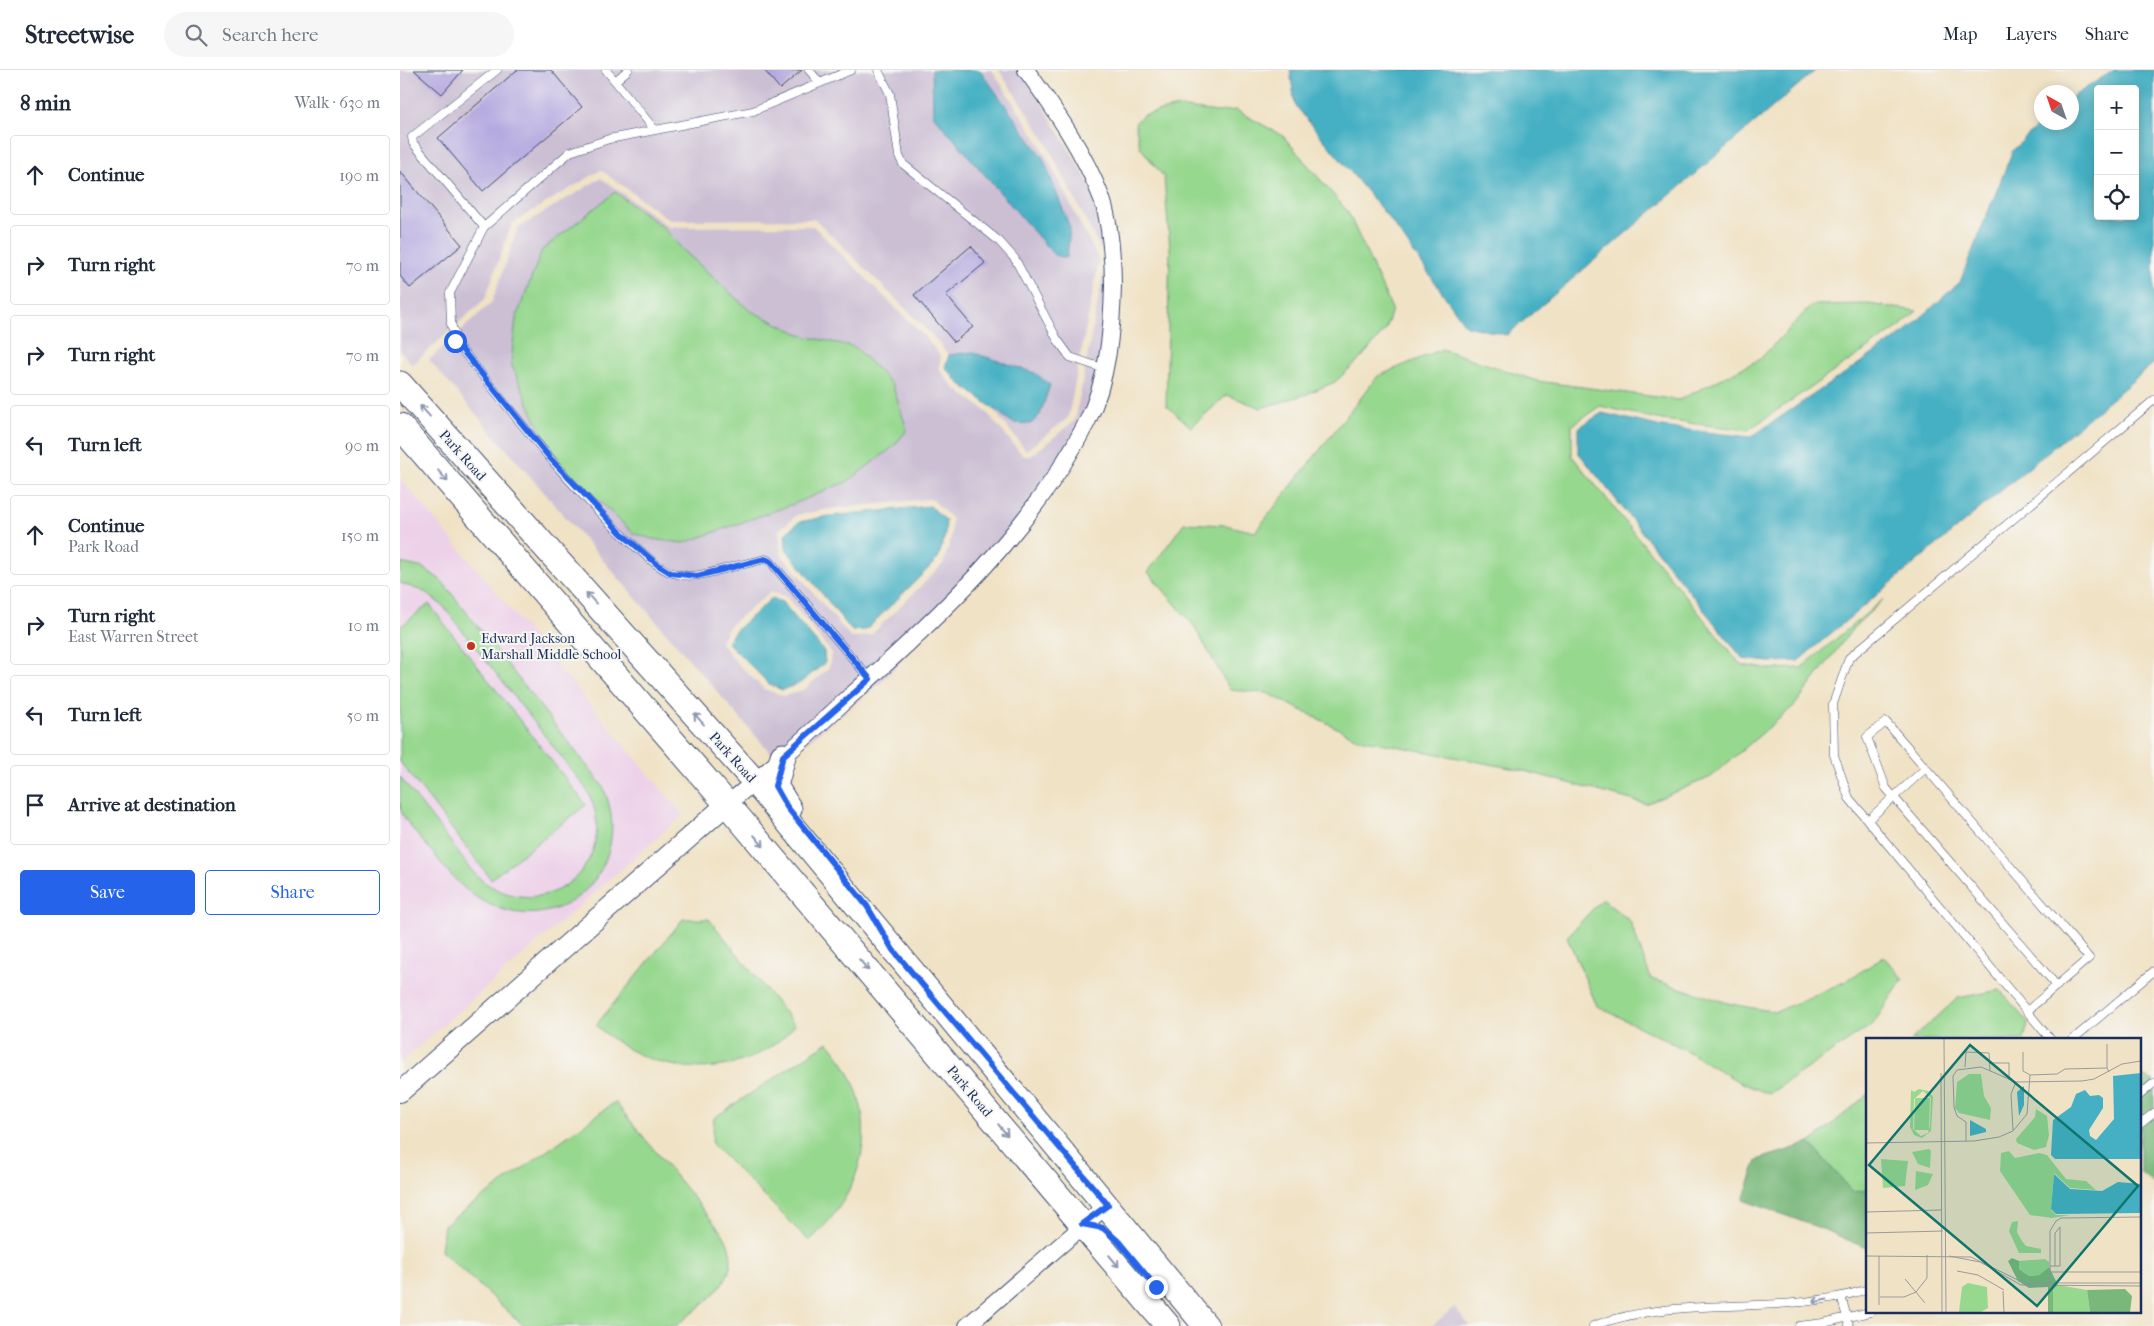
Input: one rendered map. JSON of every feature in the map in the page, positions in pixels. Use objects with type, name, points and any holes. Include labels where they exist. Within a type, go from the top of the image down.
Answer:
[{"type":"main road","name":"Park Road","points":[[400,384],[754,782],[1108,1205],[1206,1326]]},
{"type":"main road","name":"Park Road","points":[[400,426],[727,804],[1168,1326]]},
{"type":"main road","points":[[574,627],[596,637],[645,688],[710,766],[754,782]]},
{"type":"main road","points":[[783,756],[775,786],[787,807],[867,906],[893,950]]},
{"type":"main road","points":[[727,804],[753,812],[770,826],[848,912],[893,950]]},
{"type":"main road","points":[[1082,1224],[1103,1228],[1118,1241],[1192,1326]]},
{"type":"street","points":[[400,1092],[918,636],[979,574],[1049,486],[1088,421],[1105,368],[1112,323],[1113,262],[1102,201],[1068,128],[1026,70]]},
{"type":"street","points":[[967,1326],[1082,1224],[1108,1205]]},
{"type":"lane","points":[[484,227],[413,143],[412,137],[497,70]]},
{"type":"lane","points":[[606,70],[655,130]]},
{"type":"lane","points":[[615,81],[628,70]]},
{"type":"lane","points":[[810,70],[820,82]]},
{"type":"lane","points":[[852,70],[753,111],[655,130],[577,148],[484,227],[450,293],[453,336],[458,345],[550,458],[621,533],[658,565],[671,573],[697,576],[765,559],[770,561],[870,679]]},
{"type":"lane","points":[[878,70],[890,94],[899,156],[903,164],[999,241],[1015,259],[1066,353],[1072,358],[1105,368]]},
{"type":"lane","points":[[2049,1038],[1849,798],[1834,755],[1833,704],[1849,658],[2154,400]]},
{"type":"lane","points":[[2027,1011],[2057,986],[2089,958],[1886,722],[1867,737],[1886,788],[2057,986]]},
{"type":"lane","points":[[1868,820],[1926,768]]},
{"type":"lane","points":[[2074,1038],[2154,971]]},
{"type":"lane","points":[[2142,1093],[2154,1083]]},
{"type":"lane","points":[[2142,1122],[2154,1113]]},
{"type":"lane","points":[[1593,1326],[1645,1312],[1692,1306],[1810,1303],[1866,1290]]},
{"type":"lane","points":[[1841,1296],[1849,1324]]},
{"type":"lane","points":[[1798,1326],[1849,1324],[1866,1314]]},
{"type":"shaded area","points":[[400,70],[992,70],[1040,144],[1099,261],[1068,418],[1026,450],[932,335],[815,219],[670,220],[601,170],[512,223],[485,299],[412,365],[400,350]]},
{"type":"shaded area","points":[[999,70],[1023,70],[1102,206],[1116,299],[1104,388],[1028,517],[882,682],[793,753],[774,757],[429,360],[492,302],[518,228],[601,178],[669,227],[813,226],[927,339],[941,357],[939,369],[954,388],[985,410],[1023,456],[1031,456],[1075,420],[1106,260],[1045,140]],"holes":[[[664,228],[682,249],[749,310],[804,336],[855,347],[848,481],[796,503],[762,513],[559,463],[534,417],[511,363],[516,318],[528,289]],[[928,499],[933,500],[952,519],[951,539],[943,564],[871,635],[851,638],[781,554],[779,530],[797,515],[828,509]],[[771,591],[787,597],[831,652],[829,668],[805,689],[784,696],[764,689],[737,663],[720,642],[730,625]]]},
{"type":"shaded area","name":"Edward Jackson Marshall Middle School","points":[[400,478],[683,815],[400,1063]]},
{"type":"shaded area","points":[[1454,1307],[1470,1326],[1432,1326]]},
{"type":"green space","points":[[1178,107],[1217,112],[1236,110],[1283,136],[1348,212],[1392,309],[1386,329],[1362,357],[1335,382],[1304,395],[1261,408],[1227,395],[1191,427],[1166,405],[1170,249],[1164,177],[1140,147],[1135,123],[1143,115]]},
{"type":"green space","points":[[615,192],[664,228],[682,249],[749,310],[804,336],[855,347],[892,384],[907,430],[893,447],[848,481],[796,503],[684,543],[652,539],[633,533],[559,463],[534,417],[511,363],[516,318],[542,250]]},
{"type":"green space","points":[[1868,304],[1917,311],[1899,327],[1748,430],[1662,420],[1600,406],[1572,425],[1572,456],[1741,665],[1770,669],[1801,668],[1884,599],[1854,627],[1795,705],[1711,777],[1646,804],[1521,770],[1359,739],[1267,693],[1230,690],[1194,626],[1148,572],[1184,523],[1225,525],[1255,532],[1378,376],[1442,349],[1537,381],[1679,400],[1760,359],[1812,305]]},
{"type":"green space","points":[[400,563],[424,568],[442,581],[602,785],[611,812],[611,839],[604,863],[591,884],[573,901],[550,911],[524,913],[486,903],[453,878],[403,816],[401,811],[400,777],[473,872],[492,887],[517,896],[540,896],[561,888],[578,874],[590,856],[596,835],[595,811],[585,787],[443,606],[425,592],[400,583]]},
{"type":"green space","points":[[429,604],[586,805],[491,879],[400,762],[400,627]]},
{"type":"green space","points":[[1602,899],[1630,921],[1651,979],[1731,1004],[1776,1012],[1846,981],[1884,957],[1903,979],[1873,1024],[1769,1094],[1739,1082],[1680,1047],[1597,1006],[1567,937]]},
{"type":"green space","points":[[683,919],[709,919],[795,1025],[774,1045],[750,1058],[723,1066],[696,1068],[669,1064],[643,1056],[618,1043],[596,1025]]},
{"type":"green space","points":[[2000,990],[2028,1023],[2024,1038],[1913,1038],[1958,998]]},
{"type":"green space","points":[[828,1042],[846,1067],[857,1093],[863,1119],[863,1146],[857,1171],[846,1196],[830,1219],[809,1241],[712,1144],[714,1118]]},
{"type":"green space","points":[[2142,1076],[2154,1081],[2154,1184],[2142,1174]]},
{"type":"green space","points":[[1866,1096],[1866,1190],[1852,1192],[1810,1143]]},
{"type":"green space","points":[[615,1102],[723,1234],[730,1249],[731,1263],[727,1275],[720,1287],[710,1297],[676,1326],[524,1326],[441,1251],[444,1225]]},
{"type":"green space","points":[[1810,1143],[1852,1192],[1866,1190],[1866,1248],[1828,1231],[1743,1200],[1757,1160]]},
{"type":"water","points":[[932,70],[980,70],[1043,158],[1070,228],[1067,258],[1054,255],[933,115]]},
{"type":"water","points":[[1290,70],[1816,70],[1507,335],[1466,326],[1392,222],[1295,105]]},
{"type":"water","points":[[2114,70],[2154,70],[2154,363],[1798,661],[1769,662],[1743,659],[1578,452],[1578,428],[1602,413],[1662,427],[1751,437],[1904,333],[1960,282],[2013,150],[2034,130],[2079,130],[2079,92]]},
{"type":"water","points":[[971,352],[1035,373],[1050,385],[1040,415],[1031,424],[1013,423],[959,383],[945,367],[949,355]]},
{"type":"water","points":[[930,506],[946,520],[945,536],[938,559],[866,630],[852,631],[786,549],[785,534],[799,522],[829,516]]},
{"type":"water","points":[[772,598],[782,602],[824,651],[825,663],[800,683],[782,690],[769,684],[727,642],[735,631]]},
{"type":"building","points":[[414,70],[463,70],[442,94]]},
{"type":"building","points":[[517,70],[551,70],[582,107],[483,191],[438,138]]},
{"type":"building","points":[[764,70],[802,70],[780,89]]},
{"type":"building","points":[[400,171],[462,245],[410,288],[400,276]]},
{"type":"building","points":[[971,246],[985,263],[946,295],[973,327],[954,342],[914,295]]},
{"type":"place","name":"Edward Jackson Marshall Middle School","points":[[471,646]]},
{"type":"route","points":[[455,341],[550,458],[621,533],[658,565],[671,573],[697,576],[765,559],[770,561],[870,679],[783,756],[775,786],[787,807],[867,906],[893,950],[1108,1205],[1082,1224],[1103,1228],[1118,1241],[1156,1287]]}]
